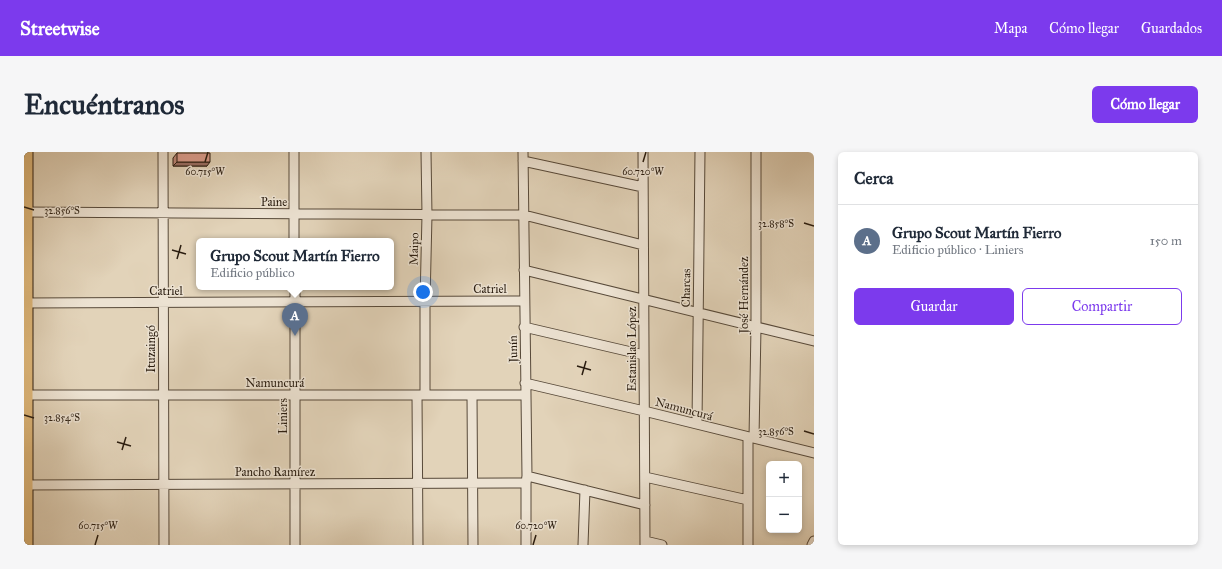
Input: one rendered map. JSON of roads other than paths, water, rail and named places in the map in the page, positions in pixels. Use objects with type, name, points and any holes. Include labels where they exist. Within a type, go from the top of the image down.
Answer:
[{"type":"main road","points":[[27,152],[25,212],[27,545]]},
{"type":"street","name":"Ituzaingó","points":[[163,152],[164,545]]},
{"type":"street","points":[[294,152],[294,238]]},
{"type":"street","name":"Maipo","points":[[418,545],[417,484],[425,302],[427,214],[426,152]]},
{"type":"street","name":"Estanislao López","points":[[643,152],[645,543]]},
{"type":"street","name":"Charcas","points":[[697,424],[700,152]]},
{"type":"street","name":"José Hernández","points":[[748,545],[748,500],[756,327],[756,152]]},
{"type":"street","points":[[523,156],[643,187]]},
{"type":"street","name":"Junín","points":[[523,156],[526,545]]},
{"type":"street","name":"Paine","points":[[25,212],[524,215],[644,245]]},
{"type":"street","points":[[524,270],[814,341]]},
{"type":"street","name":"Liniers","points":[[295,290],[296,545]]},
{"type":"street","name":"Catriel","points":[[25,303],[524,301]]},
{"type":"street","points":[[524,327],[644,355]]},
{"type":"street","name":"Namuncurá","points":[[525,383],[814,453]]},
{"type":"street","name":"Namuncurá","points":[[26,395],[525,395]]},
{"type":"street","points":[[472,395],[473,545]]},
{"type":"street","points":[[645,477],[748,500]]},
{"type":"street","name":"Pancho Ramírez","points":[[26,485],[417,484],[526,480],[585,490],[645,505]]},
{"type":"street","points":[[583,545],[585,490]]},
{"type":"street","points":[[812,545],[814,541]]},
{"type":"street","points":[[645,543],[662,545]]},
{"type":"place","name":"Grupo Scout Martín Fierro","points":[[295,336]]}]
